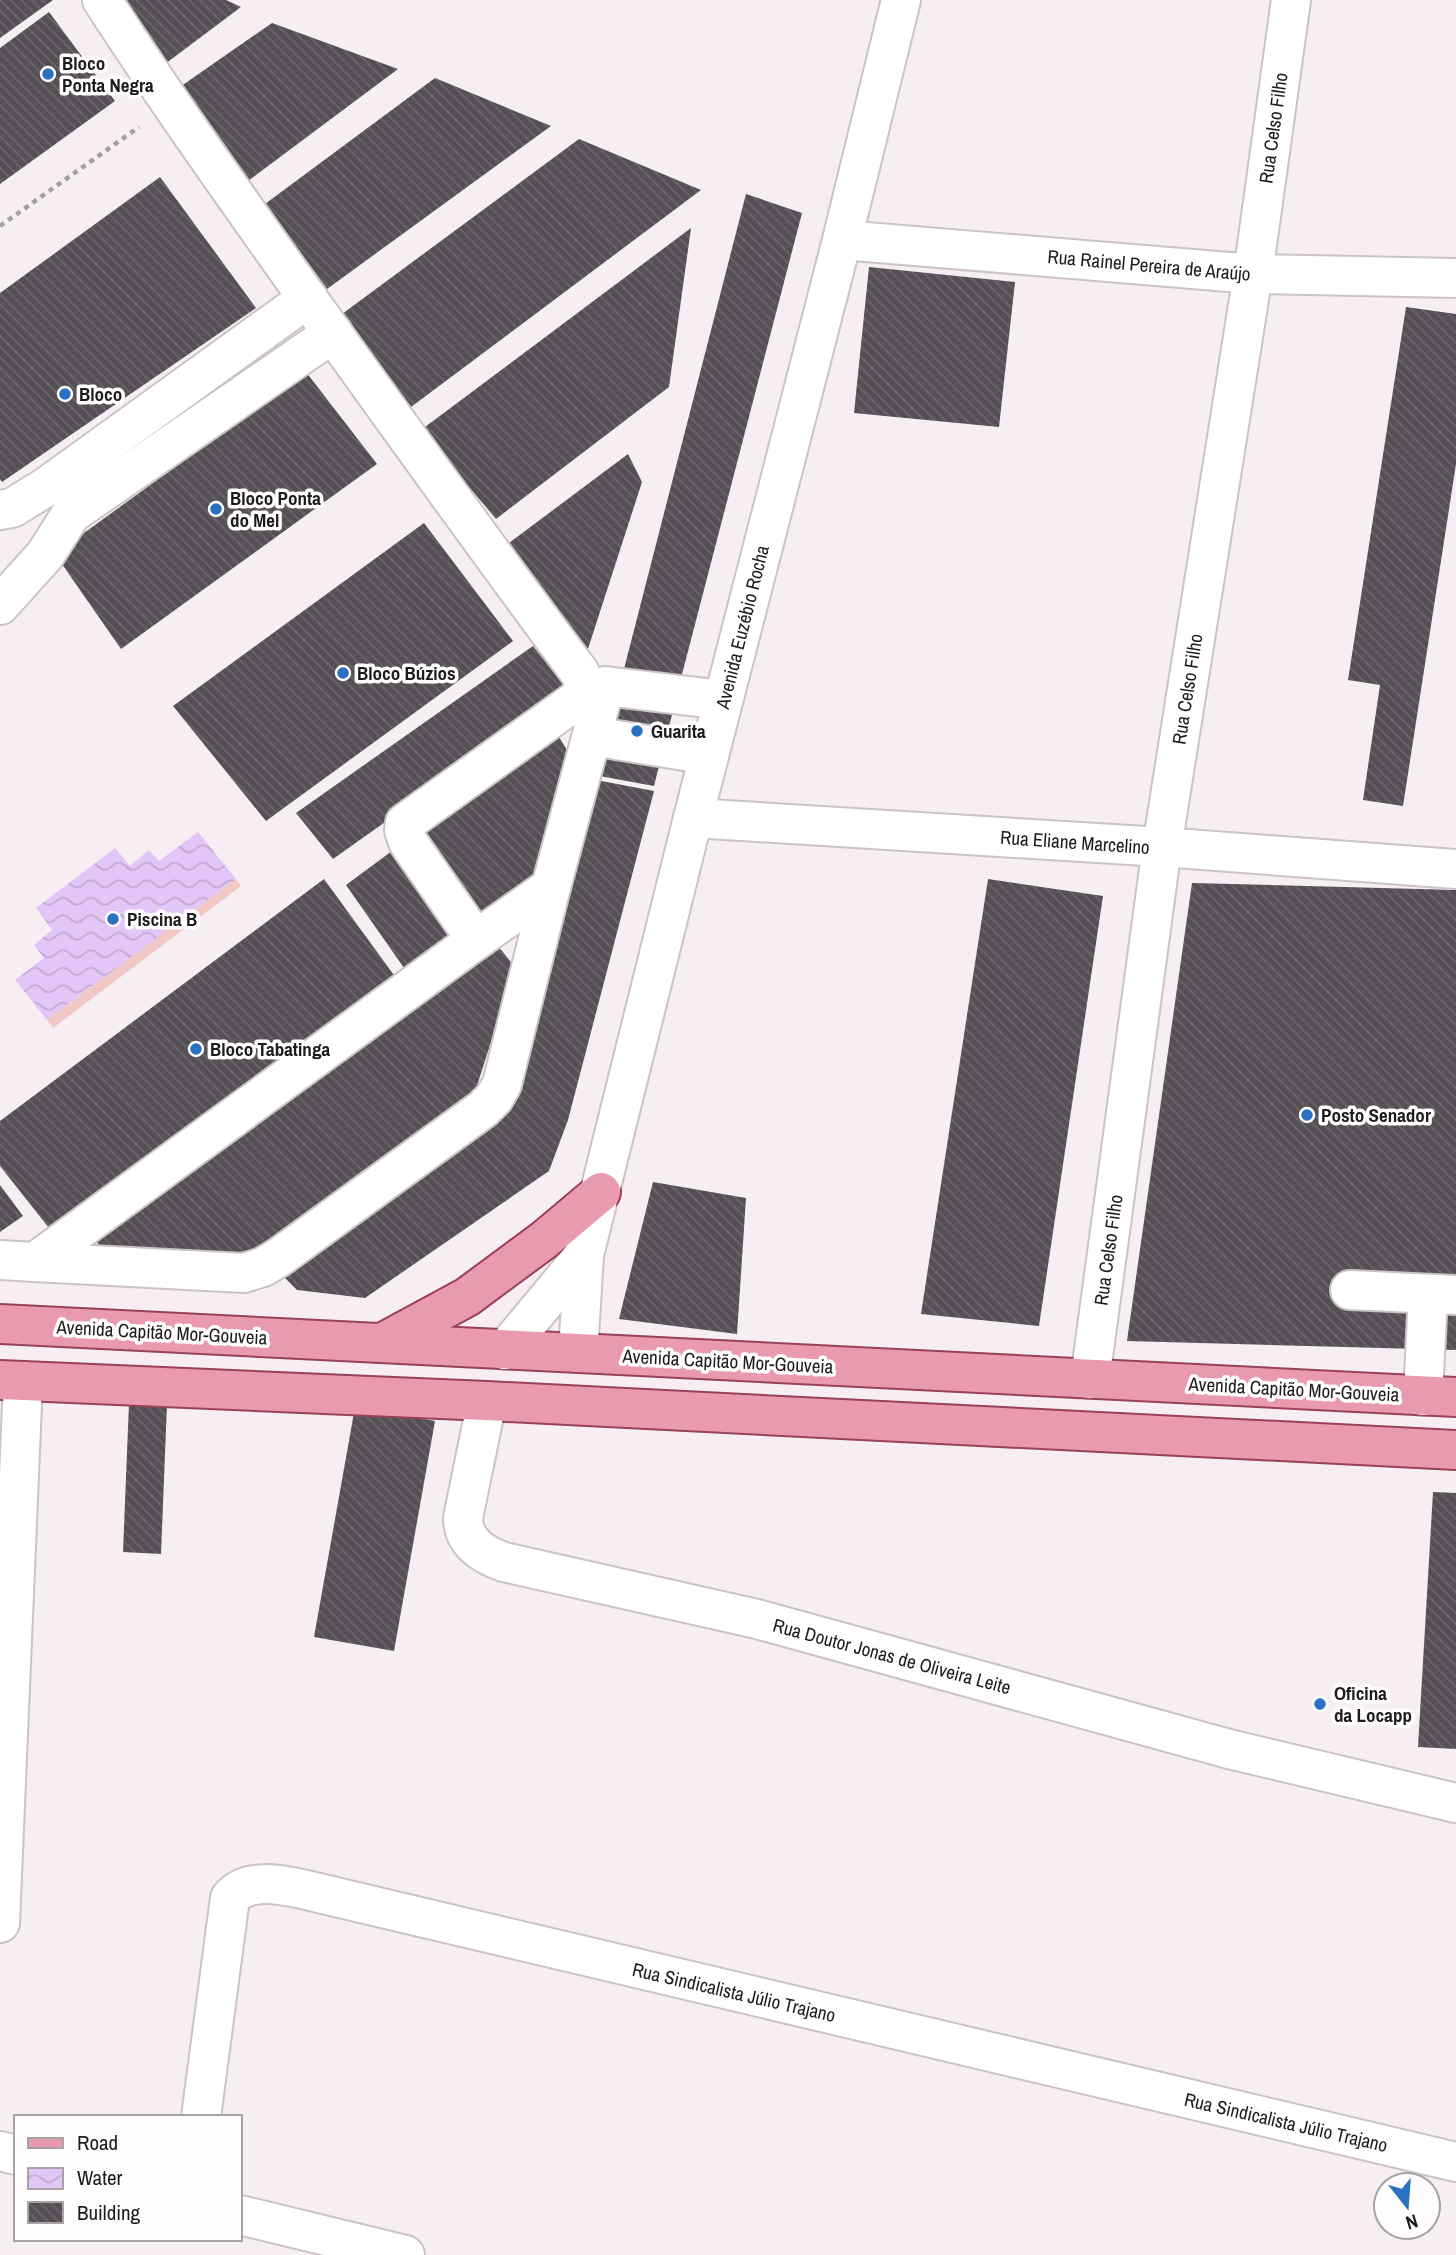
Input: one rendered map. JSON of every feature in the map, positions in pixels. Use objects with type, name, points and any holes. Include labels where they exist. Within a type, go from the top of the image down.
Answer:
[{"type":"main road","points":[[382,1343],[467,1297],[544,1240],[601,1192]]},
{"type":"main road","name":"Avenida Capitão Mor-Gouveia","points":[[0,1324],[1439,1396]]},
{"type":"main road","points":[[12,1381],[487,1401],[1456,1450]]},
{"type":"street","points":[[102,0],[171,105],[332,333],[466,521],[580,673],[591,714]]},
{"type":"street","name":"Avenida Euzébio Rocha","points":[[578,1353],[584,1255],[901,0]]},
{"type":"street","name":"Rua Celso Filho","points":[[1090,1379],[1162,847],[1253,274],[1291,0]]},
{"type":"street","name":"Rua Rainel Pereira de Araújo","points":[[842,240],[1253,274],[1456,278]]},
{"type":"street","points":[[6,509],[46,487],[308,298]]},
{"type":"street","points":[[0,605],[44,555],[71,514],[332,333]]},
{"type":"street","points":[[6,509],[27,512],[40,523],[47,539],[44,555]]},
{"type":"street","points":[[17,1261],[218,1273],[255,1270],[278,1258],[483,1109],[495,1098],[502,1084],[591,714],[605,686],[723,701]]},
{"type":"street","points":[[476,940],[408,842],[405,823],[591,714],[709,755]]},
{"type":"street","name":"Rua Eliane Marcelino","points":[[693,818],[1162,847],[1456,869]]},
{"type":"street","points":[[17,1261],[551,887]]},
{"type":"street","name":"Avenida Euzébio Rocha","points":[[505,1350],[584,1255]]},
{"type":"street","points":[[1350,1290],[1442,1295],[1439,1396]]},
{"type":"street","points":[[0,1923],[12,1381]]},
{"type":"street","name":"Rua Doutor Jonas de Oliveira Leite","points":[[487,1401],[463,1525],[470,1540],[487,1556],[757,1619],[1230,1749],[1456,1803]]},
{"type":"street","name":"Rua Sindicalista Júlio Trajano","points":[[201,2115],[230,1898],[236,1891],[248,1886],[272,1885],[315,1892],[1456,2162]]},
{"type":"street","points":[[242,2215],[405,2255]]},
{"type":"path","points":[[0,226],[171,105]]},
{"type":"shaded area","points":[[236,879],[241,886],[53,1028],[47,1020]]},
{"type":"water","name":"Piscina B","points":[[198,832],[236,879],[47,1020],[15,980],[44,958],[34,945],[52,930],[36,908],[115,848],[130,866],[149,850],[159,861]]},
{"type":"building","points":[[0,0],[53,0],[0,38]]},
{"type":"building","points":[[118,0],[226,0],[241,7],[161,67]]},
{"type":"building","name":"Bloco Ponta Negra","points":[[49,12],[115,101],[0,184],[0,48]]},
{"type":"building","points":[[272,23],[398,69],[248,181],[177,89]]},
{"type":"building","points":[[435,78],[551,126],[327,289],[265,204]]},
{"type":"building","points":[[579,139],[701,190],[411,407],[338,317]]},
{"type":"building","name":"Bloco","points":[[160,177],[256,308],[2,482],[0,293]]},
{"type":"building","points":[[746,194],[802,213],[680,682],[624,669]]},
{"type":"building","points":[[691,228],[669,387],[496,519],[421,430]]},
{"type":"building","points":[[869,267],[1015,282],[999,427],[854,413]]},
{"type":"building","points":[[1406,307],[1456,314],[1456,464],[1403,806],[1363,800],[1380,685],[1348,680]]},
{"type":"building","name":"Bloco Ponta do Mel","points":[[306,372],[377,464],[121,649],[55,554]]},
{"type":"building","points":[[628,454],[642,482],[586,655],[505,546]]},
{"type":"building","name":"Bloco Búzios","points":[[424,523],[513,641],[266,821],[173,706]]},
{"type":"building","points":[[533,646],[570,691],[333,859],[296,813]]},
{"type":"building","name":"Guarita","points":[[621,675],[679,687],[654,786],[594,775]]},
{"type":"building","points":[[556,732],[573,760],[534,884],[483,927],[417,830]]},
{"type":"building","points":[[591,779],[654,791],[568,1120],[549,1171],[365,1298],[297,1290],[279,1272],[505,1110]]},
{"type":"building","points":[[396,848],[460,938],[409,975],[346,885]]},
{"type":"building","name":"Bloco Tabatinga","points":[[324,879],[396,978],[49,1228],[0,1166],[0,1121]]},
{"type":"building","points":[[988,879],[1103,896],[1039,1326],[921,1314]]},
{"type":"building","name":"Posto Senador","points":[[1192,883],[1456,890],[1456,1350],[1127,1341]]},
{"type":"building","points":[[498,946],[515,967],[474,1095],[238,1264],[104,1256],[91,1230]]},
{"type":"building","points":[[653,1182],[746,1198],[737,1334],[619,1319]]},
{"type":"building","points":[[0,1185],[23,1216],[0,1232]]},
{"type":"building","points":[[129,1403],[167,1404],[161,1554],[123,1552]]},
{"type":"building","points":[[355,1407],[435,1421],[394,1651],[314,1637]]},
{"type":"building","points":[[1433,1492],[1456,1493],[1456,1749],[1418,1747]]},
{"type":"place","name":"Bloco Ponta Negra","points":[[48,74]]},
{"type":"place","name":"Bloco","points":[[65,394]]},
{"type":"place","name":"Bloco Ponta do Mel","points":[[216,509]]},
{"type":"place","name":"Bloco Búzios","points":[[343,673]]},
{"type":"place","name":"Guarita","points":[[637,731]]},
{"type":"place","name":"Piscina B","points":[[113,919]]},
{"type":"place","name":"Bloco Tabatinga","points":[[196,1049]]},
{"type":"place","name":"Posto Senador","points":[[1307,1115]]},
{"type":"place","name":"Oficina da Locapp","points":[[1320,1704]]}]
